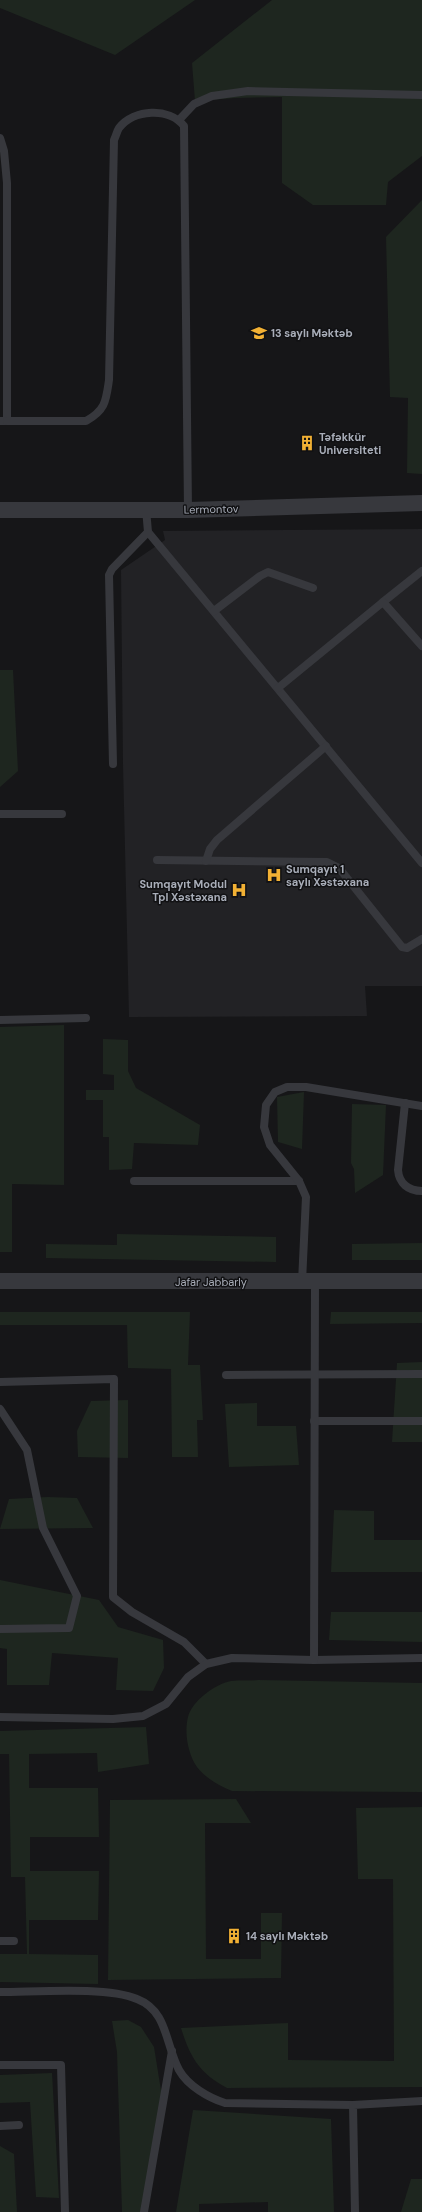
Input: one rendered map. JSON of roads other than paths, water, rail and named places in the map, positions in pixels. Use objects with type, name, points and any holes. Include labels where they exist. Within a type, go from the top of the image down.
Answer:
[{"type":"street","name":"Lermontov","points":[[0,510],[188,510],[422,503]]},
{"type":"street","name":"Jafar Jabbarly","points":[[0,1282],[422,1281]]},
{"type":"lane","points":[[179,120],[194,104],[200,101],[212,96],[248,91],[422,95]]},
{"type":"lane","points":[[0,138],[4,151],[3,421],[86,420],[98,415],[106,402],[109,380],[114,140],[119,128],[130,119],[143,114],[160,113],[172,115],[184,126],[188,510]]},
{"type":"lane","points":[[146,509],[148,532],[422,863]]},
{"type":"lane","points":[[113,764],[109,575],[112,569],[148,532]]},
{"type":"lane","points":[[278,688],[422,571]]},
{"type":"lane","points":[[214,611],[260,576],[268,572],[313,588]]},
{"type":"lane","points":[[383,602],[422,646]]},
{"type":"lane","points":[[206,861],[210,849],[217,840],[326,746]]},
{"type":"lane","points":[[0,814],[62,814]]},
{"type":"lane","points":[[157,860],[321,861],[332,863],[339,868],[402,947],[407,948],[422,939]]},
{"type":"lane","points":[[0,1020],[86,1018]]},
{"type":"lane","points":[[314,1660],[315,1373],[308,1282],[306,1197],[299,1181],[270,1145],[264,1127],[266,1105],[275,1092],[287,1087],[306,1087],[422,1106]]},
{"type":"lane","points":[[405,1103],[398,1170],[399,1179],[405,1186],[416,1191],[422,1191]]},
{"type":"lane","points":[[134,1181],[299,1181]]},
{"type":"lane","points":[[226,1375],[315,1373],[422,1374]]},
{"type":"lane","points":[[0,1382],[114,1380],[113,1597],[132,1612],[184,1642],[206,1664]]},
{"type":"lane","points":[[0,1409],[27,1450],[43,1528],[77,1596],[69,1628],[0,1630]]},
{"type":"lane","points":[[314,1421],[422,1421]]},
{"type":"lane","points":[[0,1717],[113,1719],[143,1716],[166,1704],[188,1677],[206,1664],[232,1658],[314,1660],[422,1658]]},
{"type":"lane","points":[[0,1941],[14,1941]]},
{"type":"lane","points":[[0,1992],[114,1993],[137,1999],[155,2011],[166,2031],[179,2070],[209,2098],[225,2103],[353,2105],[422,2101]]},
{"type":"lane","points":[[144,2212],[172,2051]]},
{"type":"lane","points":[[0,2064],[61,2065],[65,2212]]},
{"type":"lane","points":[[353,2105],[355,2212]]},
{"type":"lane","points":[[0,2126],[19,2125]]},
{"type":"place","name":"13 saylı Məktəb","points":[[259,333]]},
{"type":"place","name":"Təfəkkür Universiteti","points":[[307,443]]},
{"type":"place","name":"Sumqayıt 1 saylı Xəstəxana","points":[[274,875]]},
{"type":"place","name":"Sumqayıt Modul Tpl Xəstəxana","points":[[239,890]]},
{"type":"place","name":"14 saylı Məktəb","points":[[234,1936]]}]
